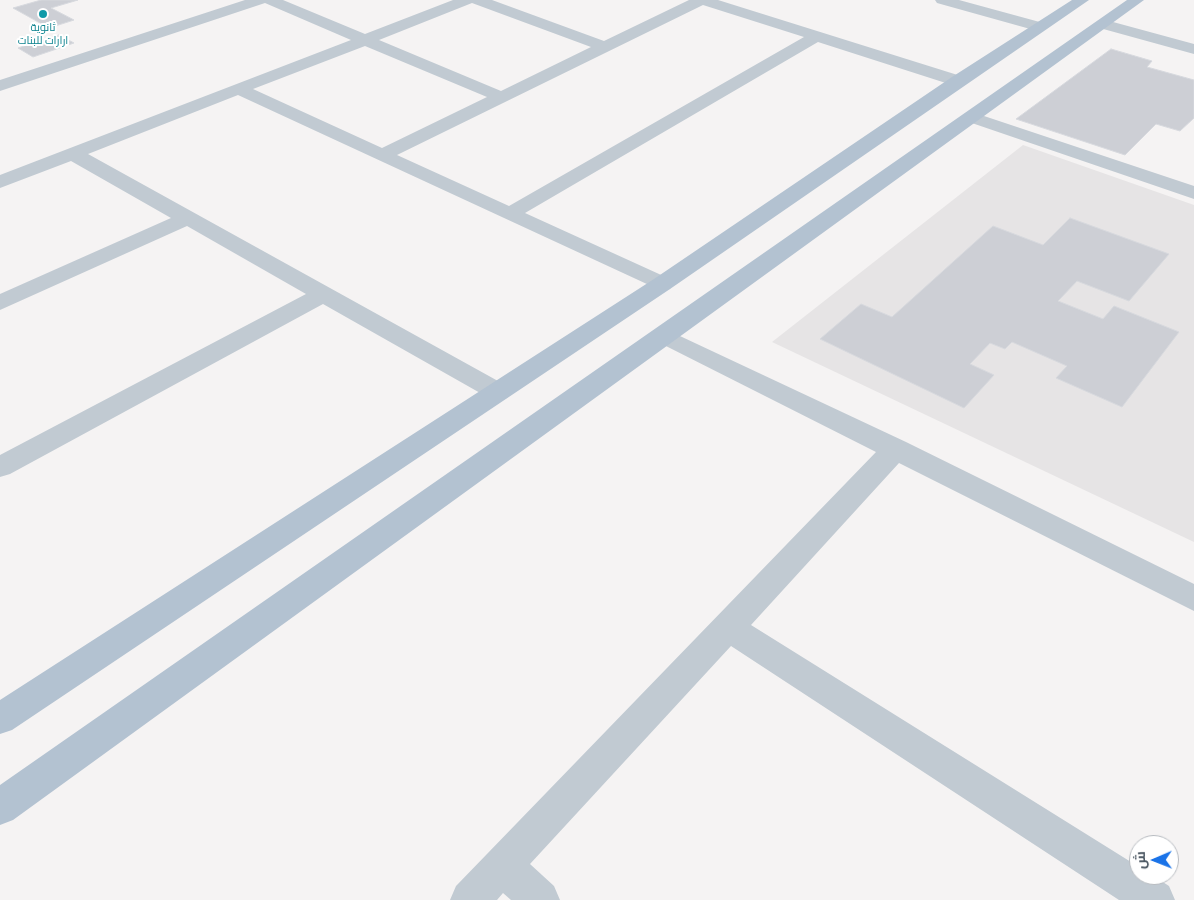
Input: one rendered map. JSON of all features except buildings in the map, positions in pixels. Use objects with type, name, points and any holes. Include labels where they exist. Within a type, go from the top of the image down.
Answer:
[{"type":"main road","points":[[0,719],[662,284],[958,81],[1082,0]]},
{"type":"main road","points":[[0,807],[1137,0]]},
{"type":"main road","points":[[881,134],[897,146],[925,151]]},
{"type":"street","points":[[0,86],[260,0]]},
{"type":"street","points":[[270,0],[501,97]]},
{"type":"street","points":[[0,182],[467,0]]},
{"type":"street","points":[[478,0],[605,46]]},
{"type":"street","points":[[382,156],[702,0],[958,81]]},
{"type":"street","points":[[942,0],[1041,27]]},
{"type":"street","points":[[1102,24],[1194,49]]},
{"type":"street","points":[[1155,38],[1186,31]]},
{"type":"street","points":[[509,214],[817,36]]},
{"type":"street","points":[[238,89],[662,284]]},
{"type":"street","points":[[972,117],[1194,194]]},
{"type":"street","points":[[73,154],[498,392]]},
{"type":"street","points":[[0,303],[188,218]]},
{"type":"street","points":[[0,467],[324,294]]},
{"type":"street","points":[[665,336],[896,448],[1194,598]]},
{"type":"street","points":[[470,900],[896,448]]},
{"type":"street","points":[[728,627],[1155,900]]},
{"type":"street","points":[[503,866],[540,900]]},
{"type":"shaded area","points":[[1023,145],[1194,205],[1194,542],[772,342]]},
{"type":"place","name":"ثانوية ارارات للبنات","points":[[43,14]]}]
